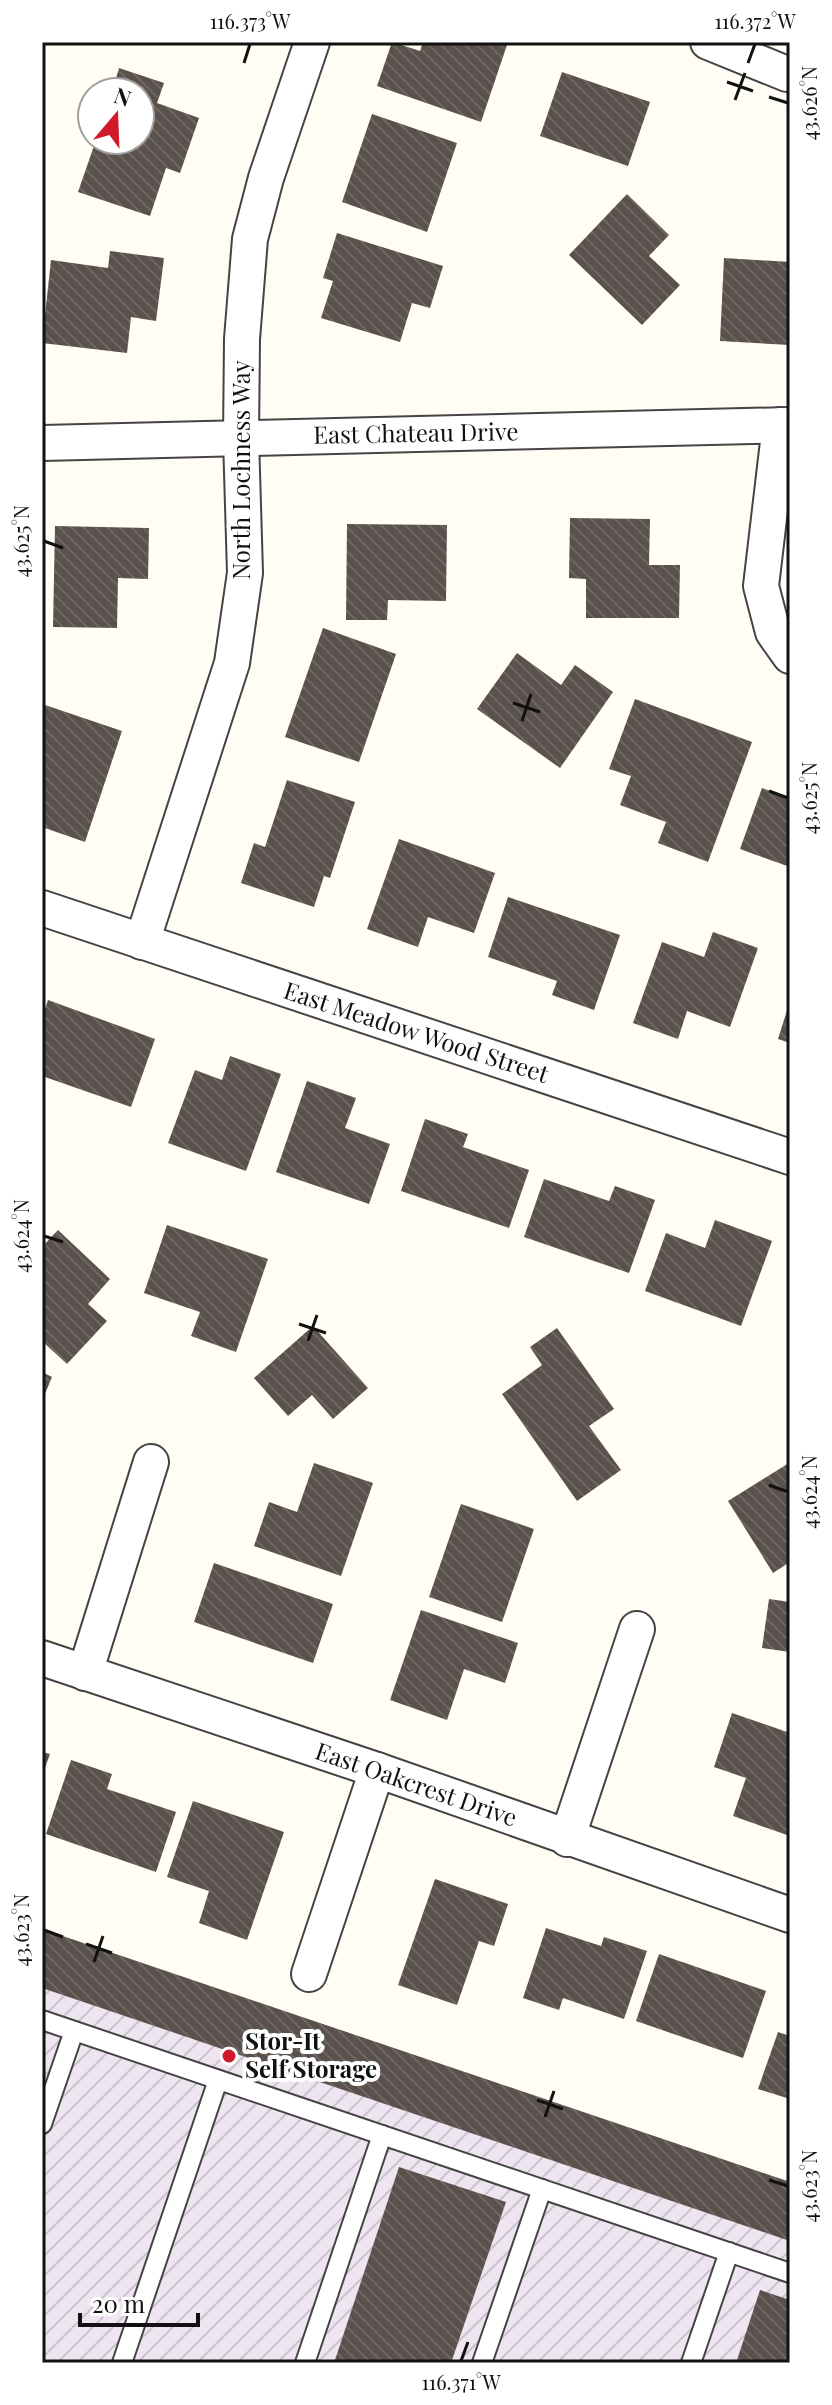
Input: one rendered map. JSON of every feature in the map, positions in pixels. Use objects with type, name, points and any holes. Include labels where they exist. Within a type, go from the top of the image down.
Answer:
[{"type":"street","name":"North Lochness Way","points":[[142,942],[232,663],[245,573],[242,339],[250,239],[266,178],[312,42]]},
{"type":"street","points":[[708,42],[787,74]]},
{"type":"street","name":"East Chateau Drive","points":[[42,443],[785,425]]},
{"type":"street","points":[[785,425],[761,586],[773,632],[790,656]]},
{"type":"street","name":"East Meadow Wood Street","points":[[42,908],[790,1157]]},
{"type":"street","points":[[85,1673],[151,1462]]},
{"type":"street","points":[[567,1839],[637,1629]]},
{"type":"street","name":"East Oakcrest Drive","points":[[42,1658],[377,1770],[790,1915]]},
{"type":"street","points":[[309,1974],[377,1770]]},
{"type":"lane","points":[[42,2020],[790,2273]]},
{"type":"lane","points":[[42,2124],[74,2031]]},
{"type":"lane","points":[[122,2363],[218,2080]]},
{"type":"lane","points":[[305,2363],[382,2135]]},
{"type":"lane","points":[[482,2363],[542,2189]]},
{"type":"lane","points":[[691,2363],[729,2252]]},
{"type":"shaded area","name":"Stor-It Self Storage","points":[[42,1929],[790,2182],[790,2363],[42,2363]]},
{"type":"building","points":[[392,42],[420,51],[423,42],[499,42],[507,45],[481,122],[377,86]]},
{"type":"building","points":[[119,68],[143,76],[117,76]]},
{"type":"building","points":[[562,72],[650,102],[628,166],[540,136]]},
{"type":"building","points":[[156,80],[164,83],[157,103],[199,118],[180,173],[166,168],[150,216],[78,192],[90,156],[156,156]]},
{"type":"building","points":[[372,114],[457,143],[427,232],[342,202]]},
{"type":"building","points":[[627,194],[669,235],[649,256],[680,285],[642,325],[569,255]]},
{"type":"building","points":[[337,233],[443,266],[430,308],[412,303],[400,342],[321,318],[333,281],[323,278]]},
{"type":"building","points":[[110,251],[164,258],[156,321],[131,317],[127,353],[42,343],[51,260],[108,268]]},
{"type":"building","points":[[724,258],[790,262],[790,345],[720,341]]},
{"type":"building","points":[[570,518],[650,519],[649,565],[680,565],[679,618],[586,618],[586,579],[569,578]]},
{"type":"building","points":[[347,524],[447,525],[446,601],[388,600],[387,620],[346,620]]},
{"type":"building","points":[[55,526],[149,528],[148,579],[118,578],[117,628],[53,627]]},
{"type":"building","points":[[323,628],[396,654],[359,762],[285,737]]},
{"type":"building","points":[[517,653],[561,685],[575,665],[613,692],[560,768],[477,709]]},
{"type":"building","points":[[635,699],[752,742],[708,862],[658,843],[666,822],[620,805],[631,776],[609,769]]},
{"type":"building","points":[[42,704],[122,731],[85,842],[42,827]]},
{"type":"building","points":[[287,780],[355,802],[330,878],[324,876],[314,907],[241,883],[254,843],[265,847]]},
{"type":"building","points":[[762,788],[790,798],[790,867],[740,849]]},
{"type":"building","points":[[399,839],[495,873],[474,933],[428,917],[418,947],[367,929]]},
{"type":"building","points":[[508,897],[620,935],[594,1010],[552,995],[557,981],[488,957]]},
{"type":"building","points":[[713,932],[758,948],[730,1027],[687,1011],[678,1039],[633,1023],[662,942],[704,957]]},
{"type":"building","points":[[48,1000],[155,1039],[131,1107],[42,1076],[42,1018]]},
{"type":"building","points":[[790,1004],[790,1043],[778,1039]]},
{"type":"building","points":[[230,1056],[281,1074],[246,1171],[168,1143],[195,1070],[222,1080]]},
{"type":"building","points":[[307,1081],[356,1098],[345,1128],[390,1144],[369,1204],[276,1172]]},
{"type":"building","points":[[425,1119],[468,1134],[463,1147],[529,1170],[509,1228],[401,1191]]},
{"type":"building","points":[[544,1179],[609,1201],[615,1186],[655,1200],[629,1273],[524,1237]]},
{"type":"building","points":[[715,1220],[772,1241],[741,1326],[645,1291],[666,1233],[705,1248]]},
{"type":"building","points":[[167,1225],[268,1259],[236,1352],[191,1336],[200,1312],[144,1293]]},
{"type":"building","points":[[58,1230],[110,1279],[88,1304],[107,1321],[67,1364],[42,1341],[42,1247]]},
{"type":"building","points":[[313,1326],[368,1388],[333,1419],[312,1395],[288,1416],[254,1378]]},
{"type":"building","points":[[557,1328],[614,1409],[589,1426],[621,1470],[577,1501],[502,1394],[542,1365],[530,1347]]},
{"type":"building","points":[[42,1372],[52,1377],[42,1401]]},
{"type":"building","points":[[314,1463],[373,1483],[341,1576],[254,1546],[269,1502],[297,1512]]},
{"type":"building","points":[[789,1463],[790,1562],[773,1573],[728,1501]]},
{"type":"building","points":[[461,1504],[534,1529],[502,1622],[429,1597]]},
{"type":"building","points":[[214,1563],[333,1604],[313,1663],[194,1622]]},
{"type":"building","points":[[769,1599],[790,1602],[790,1652],[762,1648]]},
{"type":"building","points":[[421,1610],[518,1643],[505,1683],[464,1669],[447,1720],[390,1700]]},
{"type":"building","points":[[732,1713],[790,1733],[790,1836],[733,1816],[746,1778],[714,1767]]},
{"type":"building","points":[[42,1752],[50,1754],[42,1776]]},
{"type":"building","points":[[71,1760],[112,1774],[107,1789],[176,1812],[156,1872],[46,1834]]},
{"type":"building","points":[[193,1801],[284,1832],[247,1940],[199,1923],[209,1891],[167,1877]]},
{"type":"building","points":[[435,1879],[508,1904],[494,1946],[479,1941],[457,2005],[398,1985]]},
{"type":"building","points":[[546,1928],[601,1946],[604,1937],[647,1951],[624,2019],[563,1998],[559,2010],[523,1998]]},
{"type":"building","points":[[42,1929],[790,2182],[790,2241],[42,1988]]},
{"type":"building","points":[[659,1954],[766,1991],[743,2058],[636,2021]]},
{"type":"building","points":[[778,2032],[790,2036],[790,2099],[758,2089]]},
{"type":"building","points":[[399,2167],[506,2202],[451,2363],[334,2363]]},
{"type":"building","points":[[760,2290],[790,2300],[790,2363],[736,2363]]},
{"type":"place","name":"Stor-It Self Storage","points":[[229,2056]]}]
